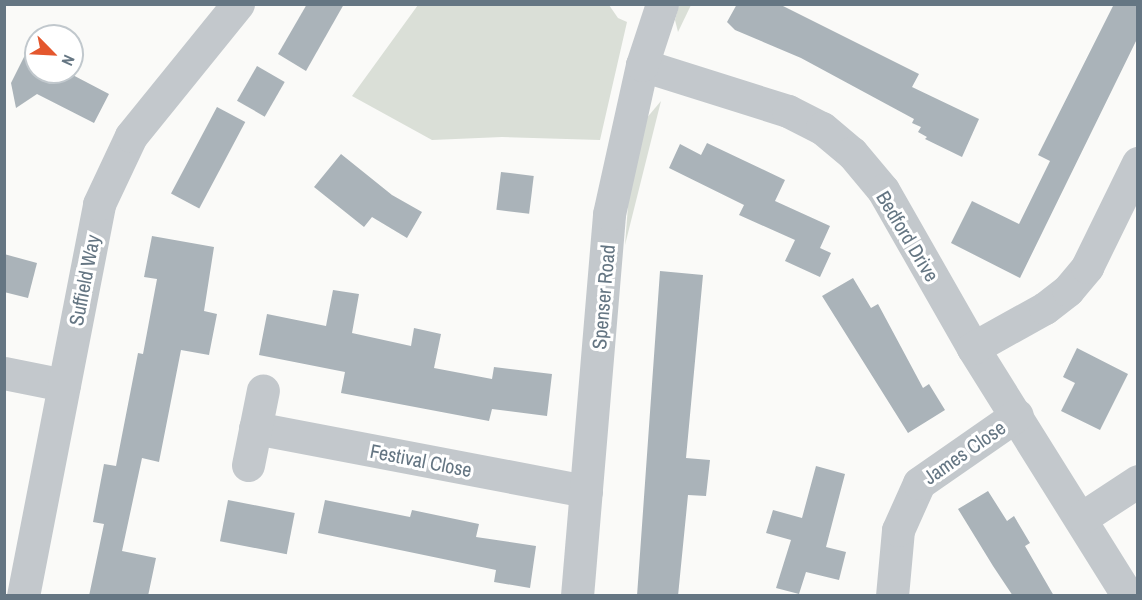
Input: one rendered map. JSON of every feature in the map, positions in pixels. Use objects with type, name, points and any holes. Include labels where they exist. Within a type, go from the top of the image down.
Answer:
[{"type":"street","name":"Suffield Way","points":[[23,596],[99,204],[113,169],[131,136],[238,4]]},
{"type":"street","name":"Spenser Road","points":[[577,596],[609,214],[642,65],[662,4]]},
{"type":"street","name":"Bedford Drive","points":[[642,65],[788,111],[822,128],[852,153],[882,190],[974,348],[1130,595]]},
{"type":"street","points":[[974,348],[1045,308],[1068,290],[1087,267],[1137,163]]},
{"type":"street","points":[[4,373],[64,385]]},
{"type":"street","points":[[248,465],[263,390]]},
{"type":"street","name":"James Close","points":[[892,596],[898,530],[919,483],[1017,415]]},
{"type":"street","name":"Festival Close","points":[[255,428],[586,491]]},
{"type":"street","points":[[1083,518],[1137,481]]},
{"type":"shaded area","points":[[418,5],[609,5],[618,18],[627,22],[600,140],[502,137],[432,140],[352,96]]},
{"type":"shaded area","points":[[679,5],[691,5],[678,32],[675,20]]},
{"type":"shaded area","points":[[661,101],[625,245],[629,193],[645,120]]},
{"type":"building","points":[[307,4],[344,4],[306,71],[278,54]]},
{"type":"building","points":[[737,4],[779,4],[919,74],[912,87],[979,119],[962,157],[925,139],[927,137],[918,132],[921,127],[912,123],[914,119],[801,58],[735,30],[727,22]]},
{"type":"building","points":[[1114,4],[1137,4],[1137,39],[1020,278],[951,243],[972,201],[1019,224],[1050,161],[1038,155]]},
{"type":"building","points":[[24,57],[24,84],[84,84],[84,81],[109,94],[94,123],[37,94],[16,108],[11,83]]},
{"type":"building","points":[[257,66],[285,82],[265,117],[237,101]]},
{"type":"building","points":[[217,107],[245,122],[199,209],[171,194]]},
{"type":"building","points":[[707,143],[785,180],[775,201],[830,226],[820,248],[831,253],[820,277],[785,261],[795,240],[739,215],[744,205],[669,168],[680,144],[701,155]]},
{"type":"building","points":[[341,154],[392,195],[422,212],[407,238],[372,217],[364,227],[314,187]]},
{"type":"building","points":[[501,172],[534,176],[529,214],[496,210]]},
{"type":"building","points":[[152,236],[214,247],[204,311],[217,314],[209,355],[181,350],[159,462],[142,458],[122,551],[156,558],[148,596],[89,596],[104,524],[93,522],[104,464],[116,466],[138,353],[143,354],[157,279],[144,277]]},
{"type":"building","points":[[4,254],[37,263],[28,298],[4,292]]},
{"type":"building","points":[[660,271],[703,275],[686,458],[710,460],[706,496],[688,495],[678,596],[637,596]]},
{"type":"building","points":[[853,278],[871,308],[878,304],[923,388],[929,384],[945,410],[908,433],[822,296]]},
{"type":"building","points":[[333,290],[359,294],[352,333],[411,346],[414,328],[441,334],[434,368],[492,379],[494,367],[552,374],[547,416],[492,409],[489,421],[341,393],[345,372],[259,355],[267,314],[326,326]]},
{"type":"building","points":[[1077,348],[1128,374],[1100,430],[1061,411],[1075,383],[1063,377]]},
{"type":"building","points":[[816,466],[845,474],[826,547],[846,552],[839,580],[806,572],[799,594],[776,588],[791,540],[766,533],[773,510],[802,518]]},
{"type":"building","points":[[988,491],[1007,521],[1014,516],[1030,543],[1025,546],[1054,596],[1013,596],[993,566],[958,509]]},
{"type":"building","points":[[228,500],[295,513],[287,554],[220,541]]},
{"type":"building","points":[[325,500],[410,517],[412,510],[479,524],[476,537],[536,546],[530,588],[494,582],[496,570],[318,533]]}]
